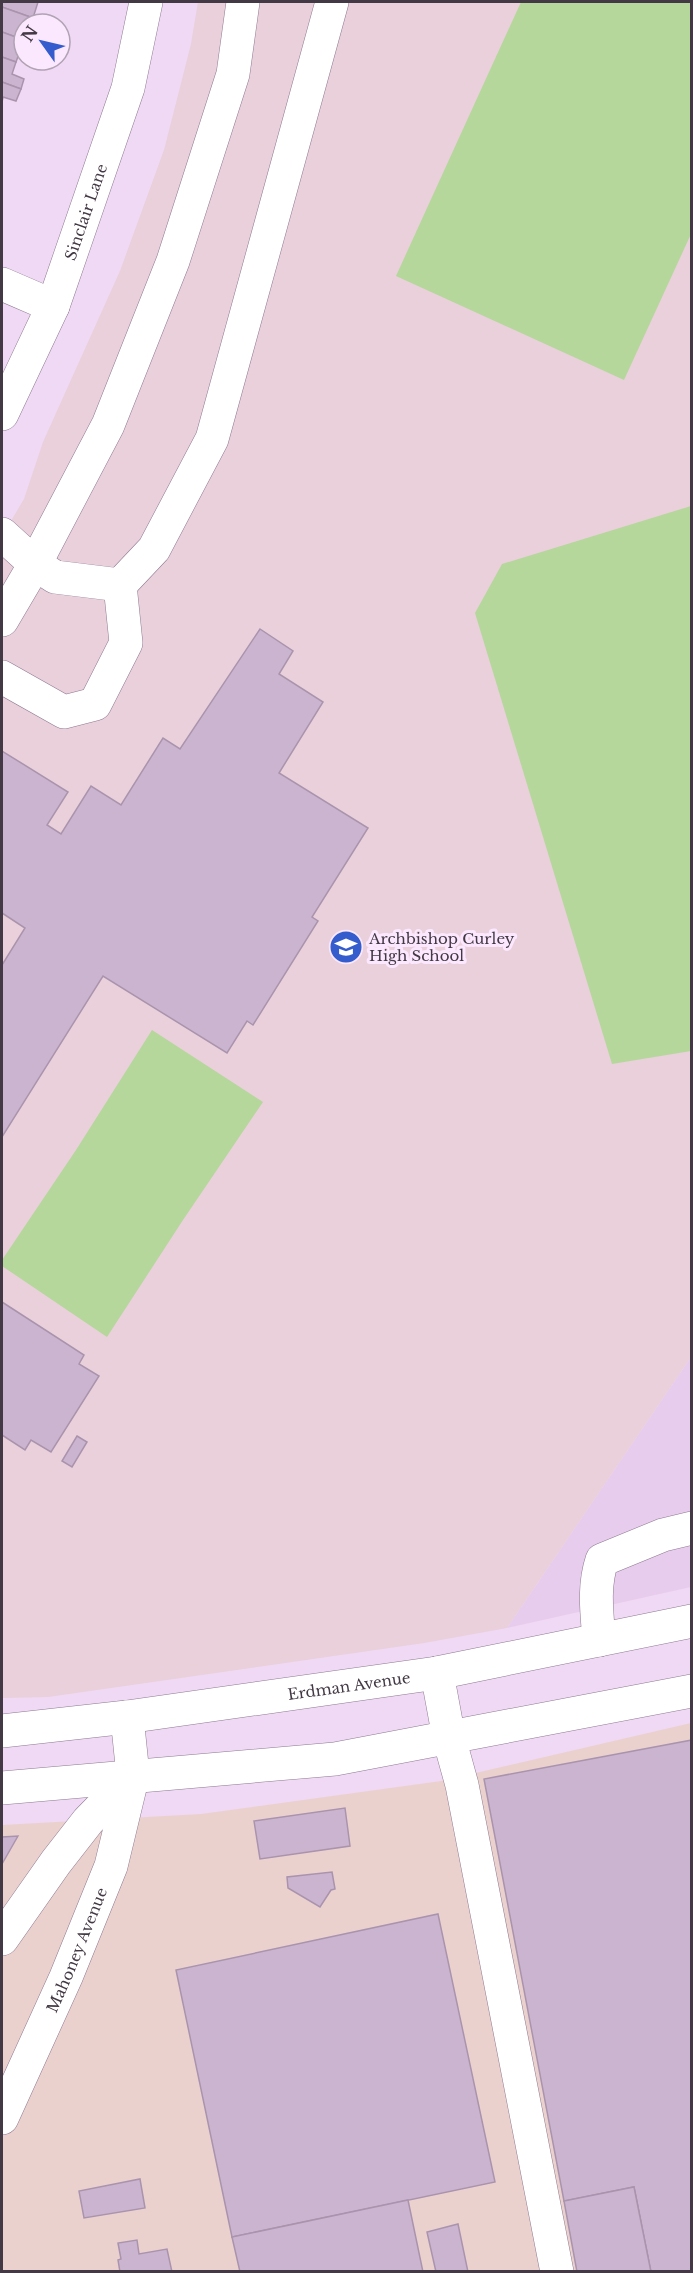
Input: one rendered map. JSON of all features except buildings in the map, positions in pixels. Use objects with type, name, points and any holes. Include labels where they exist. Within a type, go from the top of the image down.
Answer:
[{"type":"main road","name":"Sinclair Lane","points":[[2,414],[53,306],[128,88],[146,2]]},
{"type":"main road","points":[[2,620],[45,571],[108,425],[173,261],[233,74],[243,2]]},
{"type":"main road","points":[[2,677],[64,712],[95,704],[126,643],[120,585],[154,549],[212,439],[332,2]]},
{"type":"main road","points":[[2,284],[53,306]]},
{"type":"main road","points":[[2,534],[45,571],[120,585]]},
{"type":"main road","points":[[599,1640],[596,1592],[597,1576],[602,1560],[663,1535],[692,1528]]},
{"type":"main road","name":"Erdman Avenue","points":[[2,1731],[127,1718],[437,1673],[692,1621]]},
{"type":"main road","points":[[437,1673],[449,1738],[462,1785],[557,2271]]},
{"type":"main road","points":[[2,1788],[335,1759],[692,1691]]},
{"type":"main road","name":"Mahoney Avenue","points":[[2,2118],[66,1977],[111,1866],[133,1775],[127,1718]]},
{"type":"main road","points":[[2,1939],[88,1821],[133,1775]]},
{"type":"shaded area","name":"Archbishop Curley High School","points":[[198,2],[691,2],[691,1357],[507,1628],[424,1643],[48,1697],[2,1698],[2,536],[24,499],[43,442],[120,271],[164,150],[191,44]]},
{"type":"shaded area","points":[[691,1357],[691,1587],[507,1628]]},
{"type":"shaded area","points":[[691,1723],[691,2271],[2,2272],[2,1825],[201,1814],[441,1781]]},
{"type":"green space","points":[[521,2],[691,2],[691,234],[624,380],[396,276]]},
{"type":"green space","points":[[691,506],[691,1051],[612,1064],[475,613],[502,564]]},
{"type":"green space","points":[[152,1030],[263,1102],[107,1337],[2,1266],[2,1260],[76,1150]]},
{"type":"place","name":"Archbishop Curley High School","points":[[346,947]]}]
